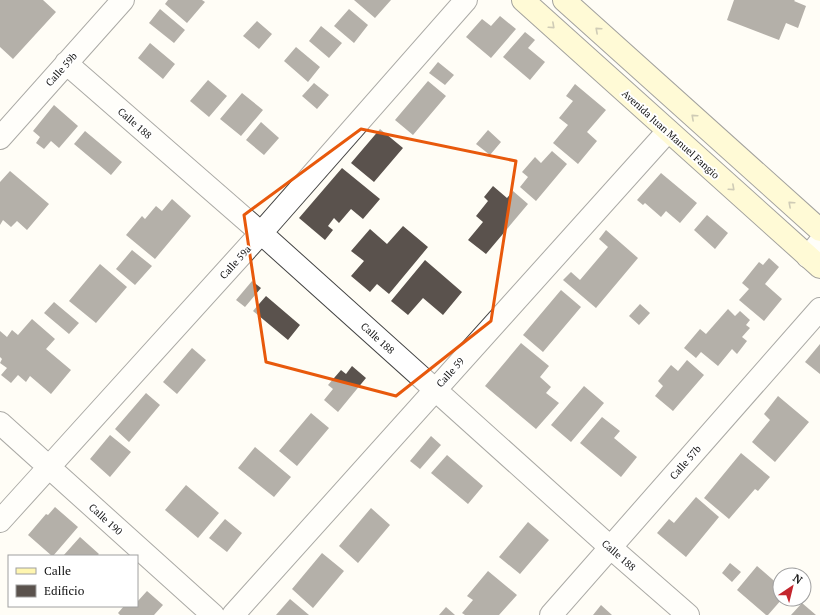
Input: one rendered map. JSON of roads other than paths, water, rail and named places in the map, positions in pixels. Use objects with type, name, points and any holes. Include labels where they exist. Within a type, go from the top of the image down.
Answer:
[{"type":"main road","name":"Avenida Juan Manuel Fangio","points":[[523,0],[668,131],[816,256]]},
{"type":"main road","points":[[564,0],[820,230]]},
{"type":"street","name":"Calle 59b","points":[[0,138],[123,0]]},
{"type":"street","name":"Calle 59a","points":[[0,521],[260,233],[466,0]]},
{"type":"street","name":"Calle 188","points":[[66,63],[260,233],[610,547],[688,615]]},
{"type":"street","name":"Calle 59","points":[[233,615],[668,131]]},
{"type":"street","name":"Calle 57b","points":[[551,615],[820,309]]},
{"type":"street","name":"Calle 190","points":[[0,423],[213,615]]}]
